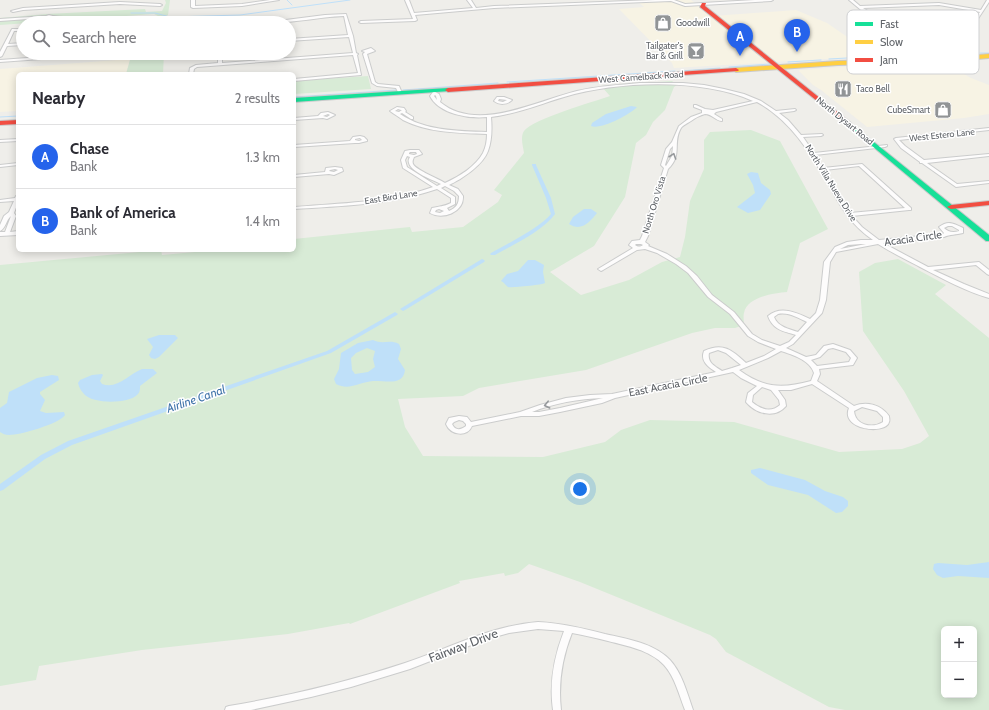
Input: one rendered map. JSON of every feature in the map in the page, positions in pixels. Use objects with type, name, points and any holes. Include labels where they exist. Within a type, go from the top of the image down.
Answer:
[{"type":"main road","name":"North Dysart Road","points":[[701,2],[709,5],[742,34],[955,207],[989,231]]},
{"type":"main road","name":"West Camelback Road","points":[[979,59],[989,58]]},
{"type":"main road","name":"West Camelback Road","points":[[296,102],[435,95],[504,87],[847,65]]},
{"type":"main road","name":"West Camelback Road","points":[[296,102],[400,91],[435,95]]},
{"type":"main road","points":[[3,122],[16,121]]},
{"type":"main road","points":[[955,207],[989,203]]},
{"type":"main road","name":"North Dysart Road","points":[[955,207],[989,239]]},
{"type":"street","points":[[193,0],[193,7],[242,5],[277,0]]},
{"type":"street","points":[[360,22],[415,20],[407,0]]},
{"type":"street","points":[[469,0],[475,9]]},
{"type":"street","points":[[533,0],[537,6]]},
{"type":"street","points":[[412,14],[475,9],[614,2],[671,0],[685,5],[701,2],[771,0]]},
{"type":"street","points":[[851,0],[865,10]]},
{"type":"street","points":[[979,15],[989,0]]},
{"type":"street","points":[[13,11],[122,2],[160,5]]},
{"type":"street","points":[[860,7],[939,4],[982,10]]},
{"type":"street","points":[[51,16],[55,7]]},
{"type":"street","points":[[296,20],[345,15],[360,74],[296,80]]},
{"type":"street","points":[[1,21],[16,20]]},
{"type":"street","points":[[0,56],[13,30],[16,30]]},
{"type":"street","points":[[296,40],[351,36]]},
{"type":"street","points":[[6,45],[16,44]]},
{"type":"street","points":[[367,52],[365,54],[373,82],[377,85],[376,87],[386,86],[400,91]]},
{"type":"street","points":[[296,58],[356,54]]},
{"type":"street","points":[[0,61],[16,60]]},
{"type":"street","points":[[192,72],[193,67],[274,60]]},
{"type":"street","name":"North Villa Nueva Drive","points":[[435,95],[445,108],[469,115],[489,116],[514,112],[577,93],[635,85],[662,84],[704,87],[725,90],[755,100],[775,112],[802,136],[849,215],[863,230],[878,242],[927,269],[964,287],[989,296]]},
{"type":"street","points":[[498,98],[509,99],[508,102],[505,103],[514,112],[507,111],[500,106],[496,100],[498,98]]},
{"type":"street","points":[[695,106],[705,112],[712,112],[755,100]]},
{"type":"street","points":[[455,130],[424,122],[402,112],[404,110],[400,108],[392,109],[392,111],[403,118],[420,124],[455,130],[488,132]]},
{"type":"street","points":[[775,112],[794,110]]},
{"type":"street","name":"North Oro Vista","points":[[666,168],[663,165],[668,149],[674,142],[680,127],[692,118],[705,112]]},
{"type":"street","points":[[712,112],[721,120]]},
{"type":"street","points":[[296,118],[321,116]]},
{"type":"street","name":"East Bird Lane","points":[[296,208],[391,199],[418,193],[459,177],[477,164],[486,151],[489,116]]},
{"type":"street","points":[[420,124],[424,122]]},
{"type":"street","name":"West Estero Lane","points":[[922,162],[903,147],[896,139],[989,130]]},
{"type":"street","points":[[802,136],[821,135]]},
{"type":"street","points":[[0,139],[16,138]]},
{"type":"street","points":[[296,145],[353,140]]},
{"type":"street","name":"North Oro Vista","points":[[643,244],[666,168],[672,161],[675,153],[676,149],[674,142]]},
{"type":"street","points":[[812,152],[880,146]]},
{"type":"street","points":[[409,155],[411,163],[415,169],[459,193],[462,201],[458,207],[445,211],[454,201],[451,194],[405,168],[403,164],[403,157],[409,155]]},
{"type":"street","points":[[922,162],[989,155]]},
{"type":"street","points":[[922,162],[956,186],[989,182]]},
{"type":"street","points":[[403,164],[411,163]]},
{"type":"street","points":[[0,166],[16,164]]},
{"type":"street","points":[[822,169],[860,165],[909,209],[849,215]]},
{"type":"street","points":[[0,169],[16,168]]},
{"type":"street","points":[[296,174],[328,172]]},
{"type":"street","points":[[415,174],[421,172]]},
{"type":"street","points":[[0,197],[16,198]]},
{"type":"street","points":[[0,200],[16,198]]},
{"type":"street","points":[[454,201],[462,201]]},
{"type":"street","points":[[0,230],[6,217],[11,213],[16,202]]},
{"type":"street","points":[[7,234],[14,216],[11,213]]},
{"type":"street","points":[[0,234],[16,232]]},
{"type":"street","name":"Acacia Circle","points":[[878,242],[944,235],[948,233]]},
{"type":"street","name":"East Acacia Circle","points":[[470,424],[521,414],[539,414],[568,409],[602,401],[613,396],[722,373],[745,366],[791,343],[811,322],[818,313],[823,300],[828,262],[836,251],[875,244],[878,242]]},
{"type":"street","points":[[601,269],[643,244],[665,255],[694,276],[707,294],[733,314],[741,327],[748,334],[760,341],[806,359],[816,368],[816,377],[813,382]]},
{"type":"street","points":[[927,269],[977,263],[989,273]]},
{"type":"street","points":[[800,334],[781,328],[773,322],[771,316],[775,313],[788,312],[811,322]]},
{"type":"street","points":[[806,359],[818,356],[826,347],[833,346],[848,351],[854,358],[851,364],[816,368]]},
{"type":"street","name":"East Acacia Circle","points":[[722,373],[706,361],[706,352],[716,348],[725,349],[733,353],[745,366]]},
{"type":"street","points":[[734,370],[750,382],[774,389],[813,382],[853,408]]},
{"type":"street","points":[[760,386],[750,394],[749,402],[752,406],[765,411],[777,411],[783,406],[782,400],[774,389]]},
{"type":"street","name":"East Acacia Circle","points":[[521,414],[531,409],[599,395],[613,396]]},
{"type":"street","points":[[564,402],[568,409]]},
{"type":"street","points":[[862,405],[879,409],[886,416],[886,423],[873,428],[860,425],[852,418],[850,414],[853,408],[862,405]]},
{"type":"street","name":"Fairway Drive","points":[[229,710],[259,708],[359,681],[412,664],[500,630],[532,626],[554,626],[641,646],[667,663],[673,671],[689,710]]},
{"type":"street","points":[[557,710],[555,689],[556,668],[561,647],[569,629]]},
{"type":"shaded area","points":[[636,0],[691,0],[713,16],[796,10],[827,23],[847,37],[847,58],[674,68],[672,63],[619,9],[644,7]]},
{"type":"shaded area","points":[[130,60],[127,72],[16,72],[16,111],[0,112],[0,69]]},
{"type":"shaded area","points":[[847,67],[847,74],[964,74],[989,85],[989,114],[964,118],[867,127],[813,85],[799,71]]},
{"type":"green space","points":[[165,0],[170,0],[168,15],[166,16],[158,16],[154,14],[126,16],[24,16],[145,9],[146,12],[162,11],[166,3]]},
{"type":"green space","points":[[16,17],[16,24],[0,25],[0,18]]},
{"type":"green space","points":[[130,60],[164,60],[163,72],[127,72]]},
{"type":"green space","points":[[368,76],[371,89],[296,94],[296,81]]},
{"type":"green space","points":[[672,81],[677,85],[674,87],[665,110],[653,122],[646,135],[636,143],[625,197],[594,246],[550,272],[581,295],[629,280],[662,262],[680,257],[685,237],[690,201],[704,169],[704,140],[710,132],[751,130],[780,141],[828,229],[800,243],[787,292],[775,293],[750,303],[744,313],[744,325],[735,328],[715,328],[692,333],[586,370],[479,388],[463,396],[398,399],[405,427],[423,456],[543,457],[605,442],[621,430],[650,420],[734,422],[839,452],[902,449],[920,443],[929,436],[904,391],[863,331],[859,272],[875,263],[898,259],[946,285],[935,294],[989,338],[989,710],[845,710],[829,707],[726,652],[716,639],[710,635],[580,582],[529,564],[518,573],[505,576],[504,573],[459,581],[460,583],[350,624],[288,634],[142,650],[39,666],[36,680],[0,686],[0,265],[140,252],[161,252],[162,255],[195,252],[296,252],[296,239],[410,227],[412,232],[463,227],[498,202],[502,195],[494,190],[524,153],[522,139],[524,131],[539,121],[610,96],[601,86]]},
{"type":"water","points":[[631,106],[637,107],[615,121],[601,126],[591,126],[592,123],[606,114]]},
{"type":"water","points":[[751,172],[758,173],[761,183],[770,190],[771,194],[760,210],[748,213],[737,207],[755,193],[753,185],[747,174]]},
{"type":"water","points":[[584,209],[591,209],[597,213],[585,225],[577,227],[569,224],[573,217]]},
{"type":"water","points":[[528,260],[535,260],[544,265],[543,272],[545,283],[508,287],[501,281],[507,274],[518,271]]},
{"type":"water","points":[[159,335],[175,335],[178,338],[159,357],[155,359],[151,358],[149,355],[153,347],[147,339]]},
{"type":"water","points":[[373,340],[399,344],[401,349],[398,359],[405,370],[401,379],[392,382],[373,381],[345,387],[336,384],[334,379],[339,369],[341,353],[358,343]],"holes":[[[367,348],[375,351],[373,359],[375,367],[368,372],[355,374],[352,370],[351,358],[356,353]]]},
{"type":"water","points":[[142,369],[153,369],[157,373],[140,386],[140,391],[137,395],[126,400],[110,402],[94,400],[84,394],[78,383],[80,380],[92,375],[102,374],[103,375],[100,381],[102,384],[113,385],[123,381]]},
{"type":"water","points":[[52,375],[58,376],[59,380],[40,392],[45,400],[40,411],[46,413],[64,412],[65,415],[55,422],[30,431],[14,435],[0,432],[0,408],[7,403],[9,392],[37,378]]},
{"type":"water","points":[[760,468],[805,480],[825,491],[843,497],[848,501],[848,506],[842,512],[836,513],[808,495],[768,485],[751,473],[751,470]]},
{"type":"water","points":[[989,562],[989,578],[958,576],[943,578],[937,575],[933,569],[934,564],[938,563],[967,565]]},
{"type":"waterway","points":[[287,0],[292,5]]},
{"type":"waterway","points":[[205,16],[240,15],[350,0]]},
{"type":"waterway","points":[[131,13],[155,13],[166,16]]},
{"type":"waterway","points":[[980,53],[989,53]]},
{"type":"waterway","points":[[829,59],[847,58]]},
{"type":"waterway","points":[[788,62],[821,60]]},
{"type":"waterway","points":[[729,67],[770,64]]},
{"type":"waterway","points":[[681,71],[720,68]]},
{"type":"waterway","points":[[507,82],[675,71]]},
{"type":"waterway","points":[[403,90],[498,83]]},
{"type":"waterway","points":[[296,97],[396,90]]},
{"type":"waterway","points":[[0,117],[16,116]]},
{"type":"waterway","name":"Airline Canal","points":[[493,254],[536,229],[553,214],[553,210],[534,165]]},
{"type":"waterway","name":"Airline Canal","points":[[403,309],[482,261]]},
{"type":"waterway","name":"Airline Canal","points":[[0,488],[43,457],[70,443],[329,352],[395,314]]},
{"type":"traffic: fast","points":[[296,100],[448,90]]},
{"type":"traffic: fast","points":[[849,124],[989,239]]},
{"type":"traffic: slow","points":[[979,57],[989,56]]},
{"type":"traffic: slow","points":[[736,70],[847,63]]},
{"type":"traffic: jam","points":[[704,4],[702,6],[849,124]]},
{"type":"traffic: jam","points":[[448,90],[736,70]]},
{"type":"traffic: jam","points":[[0,123],[16,122]]},
{"type":"traffic: jam","points":[[951,207],[989,203]]},
{"type":"place","name":"Goodwill","points":[[663,23]]},
{"type":"place","name":"Tailgater's Bar & Grill","points":[[696,51]]},
{"type":"place","name":"Bank of America","points":[[797,52]]},
{"type":"place","name":"Chase","points":[[740,56]]},
{"type":"place","name":"Taco Bell","points":[[843,89]]},
{"type":"place","name":"CubeSmart","points":[[943,110]]}]
